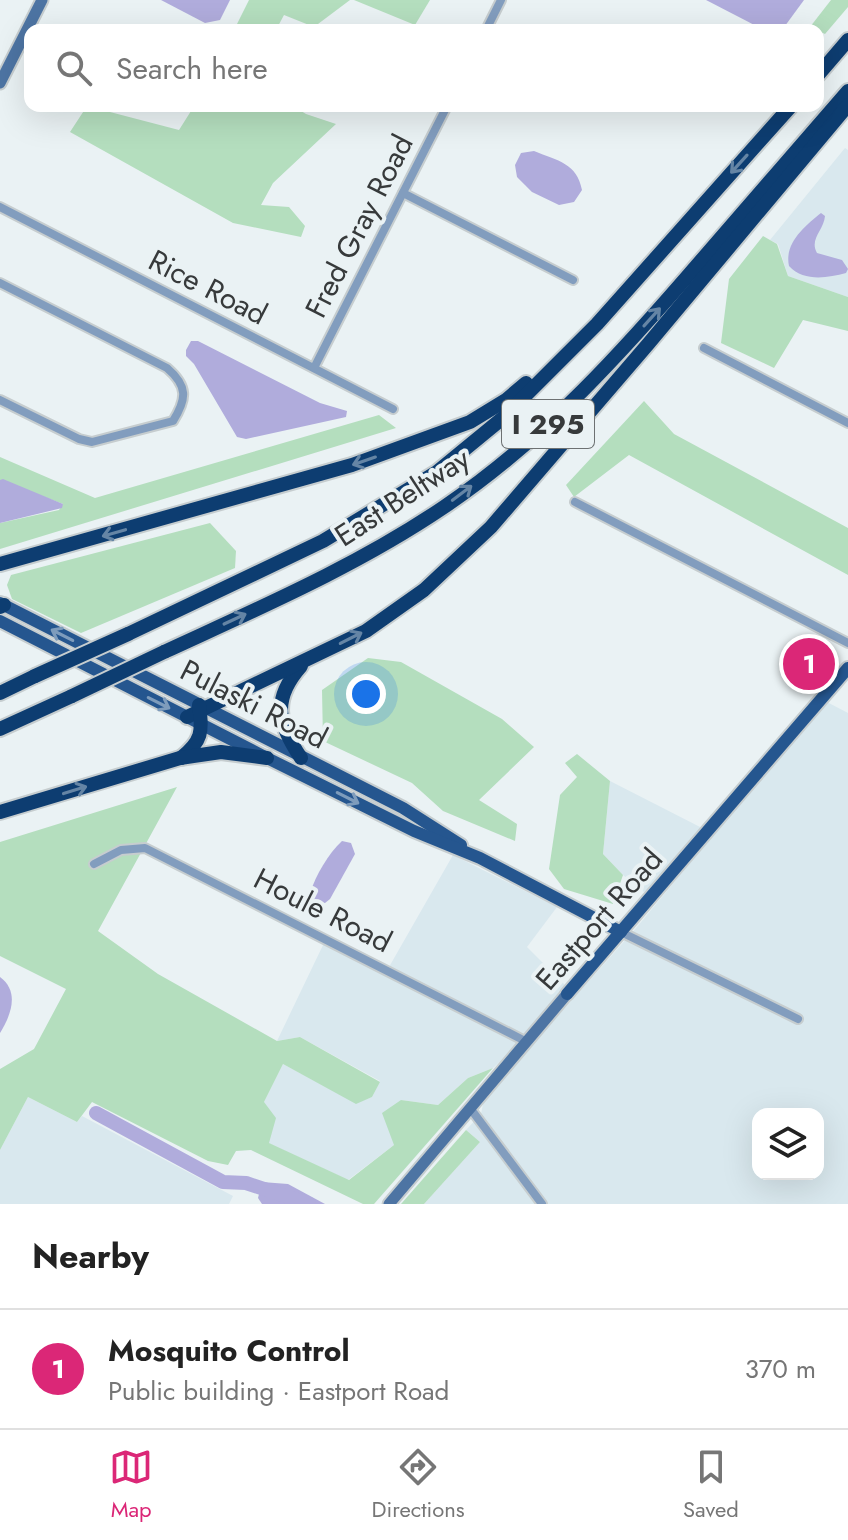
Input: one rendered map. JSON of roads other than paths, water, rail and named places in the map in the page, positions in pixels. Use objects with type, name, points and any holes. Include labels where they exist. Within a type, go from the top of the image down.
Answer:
[{"type":"highway","points":[[824,68],[848,40]]},
{"type":"highway","name":"East Beltway","points":[[0,729],[350,563],[444,507],[518,450],[579,396],[654,315],[848,91]]},
{"type":"highway","points":[[180,758],[195,747],[199,714],[366,631],[424,590],[491,527],[848,105]]},
{"type":"highway","name":"East Beltway","points":[[0,693],[323,541],[437,472],[504,417],[597,324],[786,112]]},
{"type":"highway","points":[[3,566],[352,465],[470,422],[506,400],[597,324]]},
{"type":"highway","points":[[301,758],[285,734],[280,719],[282,701],[290,679],[306,661]]},
{"type":"highway","points":[[0,812],[180,758],[221,752],[267,758]]},
{"type":"main road","name":"Pulaski Road","points":[[1,605],[199,714],[267,758],[414,831],[480,858]]},
{"type":"main road","name":"Pulaski Road","points":[[0,621],[301,758],[403,808],[480,858],[621,932]]},
{"type":"main road","name":"Eastport Road","points":[[567,994],[848,668]]},
{"type":"street","points":[[30,24],[42,0]]},
{"type":"street","points":[[489,24],[501,0]]},
{"type":"street","points":[[0,83],[24,36]]},
{"type":"street","name":"Fred Gray Road","points":[[314,368],[444,112]]},
{"type":"street","points":[[403,193],[573,280]]},
{"type":"street","name":"Rice Road","points":[[0,207],[393,409]]},
{"type":"street","points":[[0,283],[167,368],[183,389],[183,405],[173,421],[92,442],[79,439],[0,400]]},
{"type":"street","points":[[704,348],[848,423]]},
{"type":"street","points":[[575,502],[848,643]]},
{"type":"street","name":"Houle Road","points":[[94,864],[121,850],[145,848],[527,1042]]},
{"type":"street","name":"Pulaski Road","points":[[621,932],[798,1019]]},
{"type":"street","name":"Eastport Road","points":[[389,1204],[567,994]]},
{"type":"street","points":[[470,1108],[542,1204]]},
{"type":"waterway","points":[[96,1113],[223,1182],[246,1183],[309,1204]]},
{"type":"place","name":"Mosquito Control","points":[[809,664]]}]
